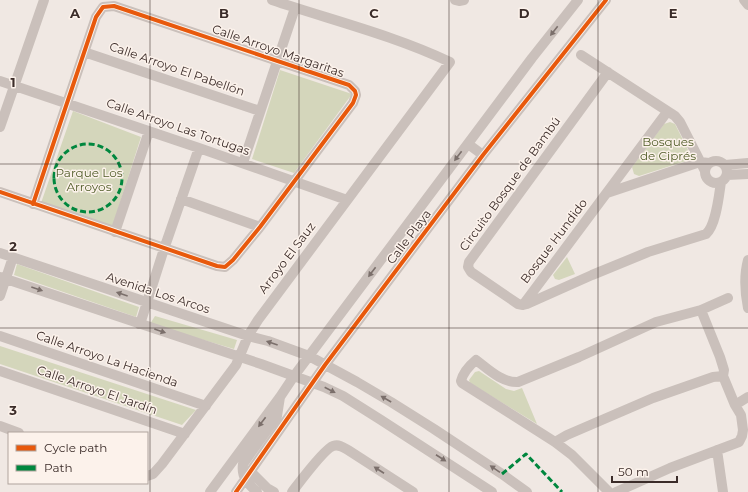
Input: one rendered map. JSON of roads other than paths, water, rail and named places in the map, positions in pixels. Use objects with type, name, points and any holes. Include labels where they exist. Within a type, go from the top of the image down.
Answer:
[{"type":"street","points":[[0,127],[44,0]]},
{"type":"street","points":[[243,163],[295,8],[272,0]]},
{"type":"street","points":[[454,0],[464,0]]},
{"type":"street","name":"Calle Playa","points":[[210,492],[294,376],[528,64],[578,0]]},
{"type":"street","name":"Calle Playa","points":[[236,492],[314,383],[325,365],[483,155],[606,0]]},
{"type":"street","points":[[744,0],[748,5]]},
{"type":"street","name":"Calle Arroyo Margaritas","points":[[0,192],[33,204],[164,249],[217,266],[225,267],[233,260],[260,227],[353,103],[356,94],[355,91],[349,85],[277,61],[110,6],[103,7],[98,13],[84,52],[33,204]]},
{"type":"street","name":"Arroyo El Sauz","points":[[150,475],[185,434],[236,365],[248,336],[258,320],[450,62],[430,53],[372,32],[295,8]]},
{"type":"street","name":"Calle Arroyo El Pabellón","points":[[84,52],[260,111]]},
{"type":"street","points":[[581,55],[675,116],[705,165],[706,178],[748,174]]},
{"type":"street","name":"Circuito Bosque de Bambú","points":[[523,305],[518,304],[471,272],[468,267],[470,262],[608,72]]},
{"type":"street","name":"Calle Arroyo Las Tortugas","points":[[0,81],[348,200]]},
{"type":"street","name":"Bosque Hundido","points":[[523,305],[667,112]]},
{"type":"street","points":[[115,232],[149,132]]},
{"type":"street","points":[[468,144],[483,155]]},
{"type":"street","points":[[139,324],[199,148]]},
{"type":"street","points":[[523,305],[648,252],[706,234],[710,230],[718,197],[716,189],[721,176],[715,161],[607,193]]},
{"type":"street","points":[[721,176],[748,163]]},
{"type":"street","points":[[181,199],[260,227]]},
{"type":"street","name":"Avenida Los Arcos","points":[[0,253],[146,303],[268,341],[309,356],[391,402],[490,466],[527,492]]},
{"type":"street","points":[[0,296],[3,278],[13,258]]},
{"type":"street","points":[[748,260],[746,266],[746,297],[748,308]]},
{"type":"street","points":[[3,278],[314,383],[343,396],[492,492]]},
{"type":"street","points":[[609,492],[572,455],[555,442],[462,383],[460,381],[462,377],[471,364],[476,360],[502,379],[510,383],[518,382],[579,357],[656,322],[701,310],[728,298]]},
{"type":"street","points":[[616,492],[670,468],[739,442],[742,436],[744,413],[735,405],[724,376],[724,370],[720,357],[701,310]]},
{"type":"street","name":"Calle Arroyo La Hacienda","points":[[0,336],[206,406]]},
{"type":"street","name":"Calle Arroyo El Jardín","points":[[0,371],[185,434]]},
{"type":"street","points":[[555,442],[567,435],[653,398],[714,377],[724,376]]},
{"type":"street","points":[[735,405],[748,396]]},
{"type":"street","points":[[257,492],[248,476],[242,469],[243,464],[277,416],[280,397]]},
{"type":"street","points":[[0,426],[16,432]]},
{"type":"street","points":[[295,491],[323,454],[331,447],[336,445],[348,450],[412,492]]},
{"type":"street","points":[[717,450],[723,492]]},
{"type":"street","points":[[248,476],[274,492]]},
{"type":"park label","name":"Bosques de Ciprés","points":[[668,149]]},
{"type":"park label","name":"Parque Los Arroyos","points":[[89,180]]}]
